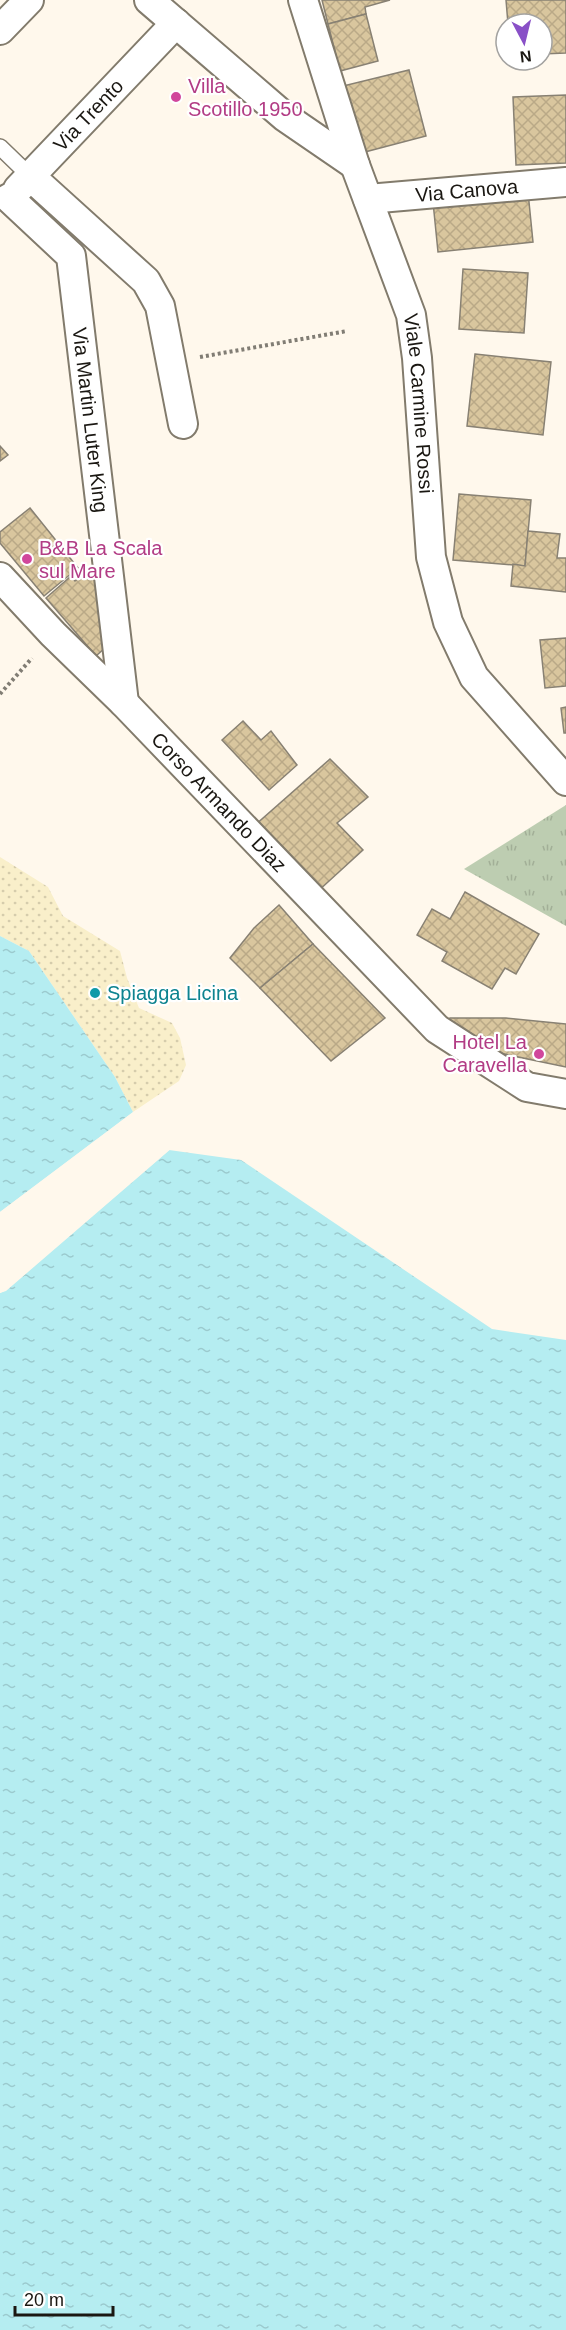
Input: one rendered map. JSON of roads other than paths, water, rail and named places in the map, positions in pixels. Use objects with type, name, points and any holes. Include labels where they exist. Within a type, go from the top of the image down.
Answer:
[{"type":"street","points":[[0,30],[29,0]]},
{"type":"street","points":[[149,0],[285,117],[355,165]]},
{"type":"street","name":"Viale Carmine Rossi","points":[[303,0],[355,165],[411,315],[417,358],[431,557],[448,621],[474,677],[566,781]]},
{"type":"street","name":"Via Trento","points":[[5,203],[176,23]]},
{"type":"street","points":[[30,176],[146,281],[160,306],[183,424]]},
{"type":"street","name":"Via Canova","points":[[368,199],[566,182]]},
{"type":"street","name":"Via Martin Luter King","points":[[5,203],[71,256],[124,703]]},
{"type":"street","name":"Corso Armando Diaz","points":[[0,577],[437,1029],[527,1088],[566,1094]]},
{"type":"lane","points":[[0,147],[30,176]]},
{"type":"water","points":[[0,936],[29,951],[115,1077],[133,1112],[0,1212]]},
{"type":"water","points":[[169,1150],[241,1160],[492,1329],[566,1340],[566,2330],[0,2330],[0,1293]]},
{"type":"place","name":"Villa Scotillo 1950","points":[[176,97]]},
{"type":"place","name":"B&B La Scala sul Mare","points":[[27,559]]},
{"type":"place","name":"Spiagga Licina","points":[[95,993]]},
{"type":"place","name":"Hotel La Caravella","points":[[539,1054]]}]
